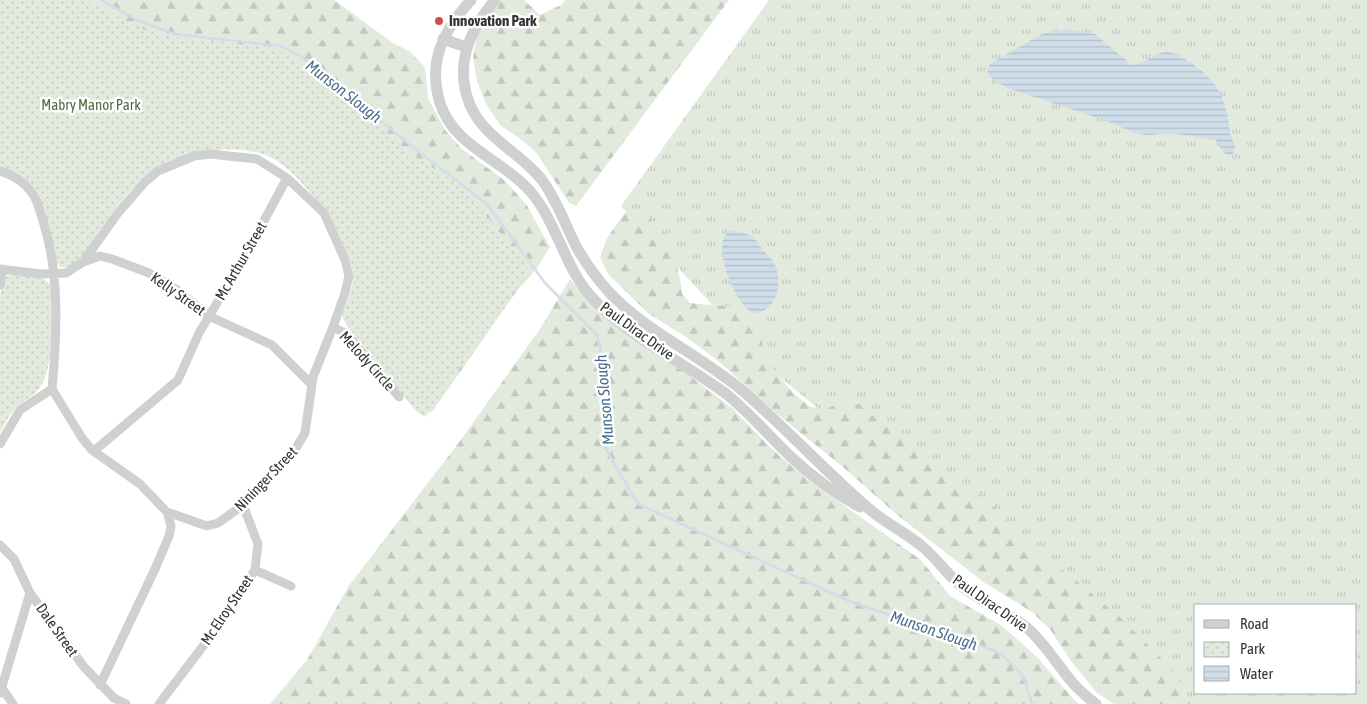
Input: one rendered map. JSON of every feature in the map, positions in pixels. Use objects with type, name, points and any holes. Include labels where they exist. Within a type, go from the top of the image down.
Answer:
[{"type":"street","name":"Paul Dirac Drive","points":[[471,0],[452,22],[443,38],[437,62],[436,76],[440,104],[446,116],[463,139],[510,172],[531,192],[547,217],[572,269],[587,292],[618,321],[726,394],[748,413],[793,460],[820,482],[849,501],[875,514],[922,546],[965,589],[1026,628],[1042,643],[1071,681],[1096,704]]},
{"type":"street","name":"Paul Dirac Drive","points":[[495,0],[479,20],[466,47],[464,77],[470,105],[477,119],[496,140],[520,158],[540,178],[556,203],[582,256],[608,291],[641,320],[738,386],[875,514]]},
{"type":"street","points":[[443,38],[466,47]]},
{"type":"street","name":"Nininger Street","points":[[52,389],[82,438],[94,451],[140,484],[167,512],[207,526],[218,523],[243,505],[296,448],[305,433],[311,384],[350,276],[324,213],[287,178],[257,159],[210,154],[194,156],[158,171],[118,213],[83,262]]},
{"type":"street","points":[[0,171],[9,174],[23,184],[34,197],[46,230],[53,264],[56,337],[52,389],[20,410],[0,444]]},
{"type":"street","name":"Mc Arthur Street","points":[[94,451],[178,380],[199,333],[246,256],[287,178]]},
{"type":"street","name":"Kelly Street","points":[[1,269],[41,274],[66,273],[83,262],[100,256],[112,259],[149,273],[176,289],[209,316],[272,345],[311,384]]},
{"type":"street","points":[[0,284],[1,269]]},
{"type":"street","name":"Melody Circle","points":[[333,327],[347,334],[400,397]]},
{"type":"street","name":"Mc Elroy Street","points":[[159,704],[210,636],[255,570],[258,544],[243,505]]},
{"type":"street","points":[[100,685],[152,577],[169,536],[171,526],[167,512]]},
{"type":"street","name":"Dale Street","points":[[0,545],[14,560],[30,593],[84,667],[114,698],[126,704]]},
{"type":"street","points":[[255,570],[291,586]]},
{"type":"street","points":[[13,704],[1,690],[30,593]]},
{"type":"green space","name":"Mabry Manor Park","points":[[0,0],[334,0],[393,43],[409,51],[425,67],[428,98],[445,130],[462,149],[504,180],[526,204],[550,247],[537,268],[516,292],[432,412],[416,409],[394,387],[359,279],[355,258],[294,166]]},
{"type":"green space","name":"Mabry Manor Park","points":[[0,0],[85,0],[147,31],[171,37],[274,49],[293,57],[345,97],[390,138],[467,191],[530,271],[425,417],[415,410],[347,326],[342,316],[351,289],[353,272],[349,258],[333,225],[311,193],[298,179],[274,159],[265,155],[243,150],[220,150],[180,157],[166,162],[141,180],[122,201],[89,248],[75,264],[60,267],[56,263],[39,195],[22,178],[0,167]]},
{"type":"green space","points":[[502,0],[524,0],[540,15],[561,5],[565,0],[729,0],[576,206],[569,203],[536,152],[500,125],[486,104],[477,81],[473,57],[477,37],[486,19]]},
{"type":"green space","points":[[769,0],[1367,0],[1367,704],[1146,704],[1106,647],[775,373],[621,206]]},
{"type":"green space","points":[[630,206],[647,216],[672,240],[682,294],[690,303],[733,307],[761,330],[764,358],[794,394],[811,407],[826,409],[842,402],[859,404],[898,437],[989,501],[1032,547],[1077,581],[1122,619],[1171,668],[1192,704],[1114,704],[1097,693],[1071,661],[1050,629],[1032,612],[985,583],[946,553],[895,513],[843,467],[776,413],[716,359],[683,335],[649,314],[608,274],[600,257],[607,238]]},
{"type":"green space","points":[[12,274],[39,277],[51,286],[52,326],[50,356],[43,382],[35,393],[13,411],[0,433],[0,297],[4,280]]},
{"type":"green space","points":[[570,279],[596,310],[623,332],[687,374],[732,408],[773,450],[807,479],[921,560],[950,596],[1001,625],[1036,656],[1078,704],[270,704],[307,660],[348,587],[460,441],[540,329]]},
{"type":"water","points":[[1068,29],[1095,34],[1132,65],[1142,63],[1160,53],[1170,52],[1183,57],[1194,65],[1213,82],[1221,94],[1235,146],[1233,154],[1228,155],[1224,153],[1216,140],[1171,133],[1147,135],[1134,133],[1107,121],[1007,88],[989,75],[987,70],[990,64],[1042,34]]},
{"type":"water","points":[[729,231],[749,235],[757,241],[762,250],[773,261],[778,277],[778,286],[773,302],[761,312],[753,313],[746,307],[732,287],[723,261],[722,248],[724,238]]},
{"type":"waterway","name":"Munson Slough","points":[[101,0],[137,20],[174,34],[281,46],[302,57],[414,148],[487,204],[545,283],[597,335],[602,359],[602,411],[605,448],[638,504],[851,602],[996,651],[1020,673],[1027,686],[1032,704]]},
{"type":"place","name":"Innovation Park","points":[[439,21]]}]
